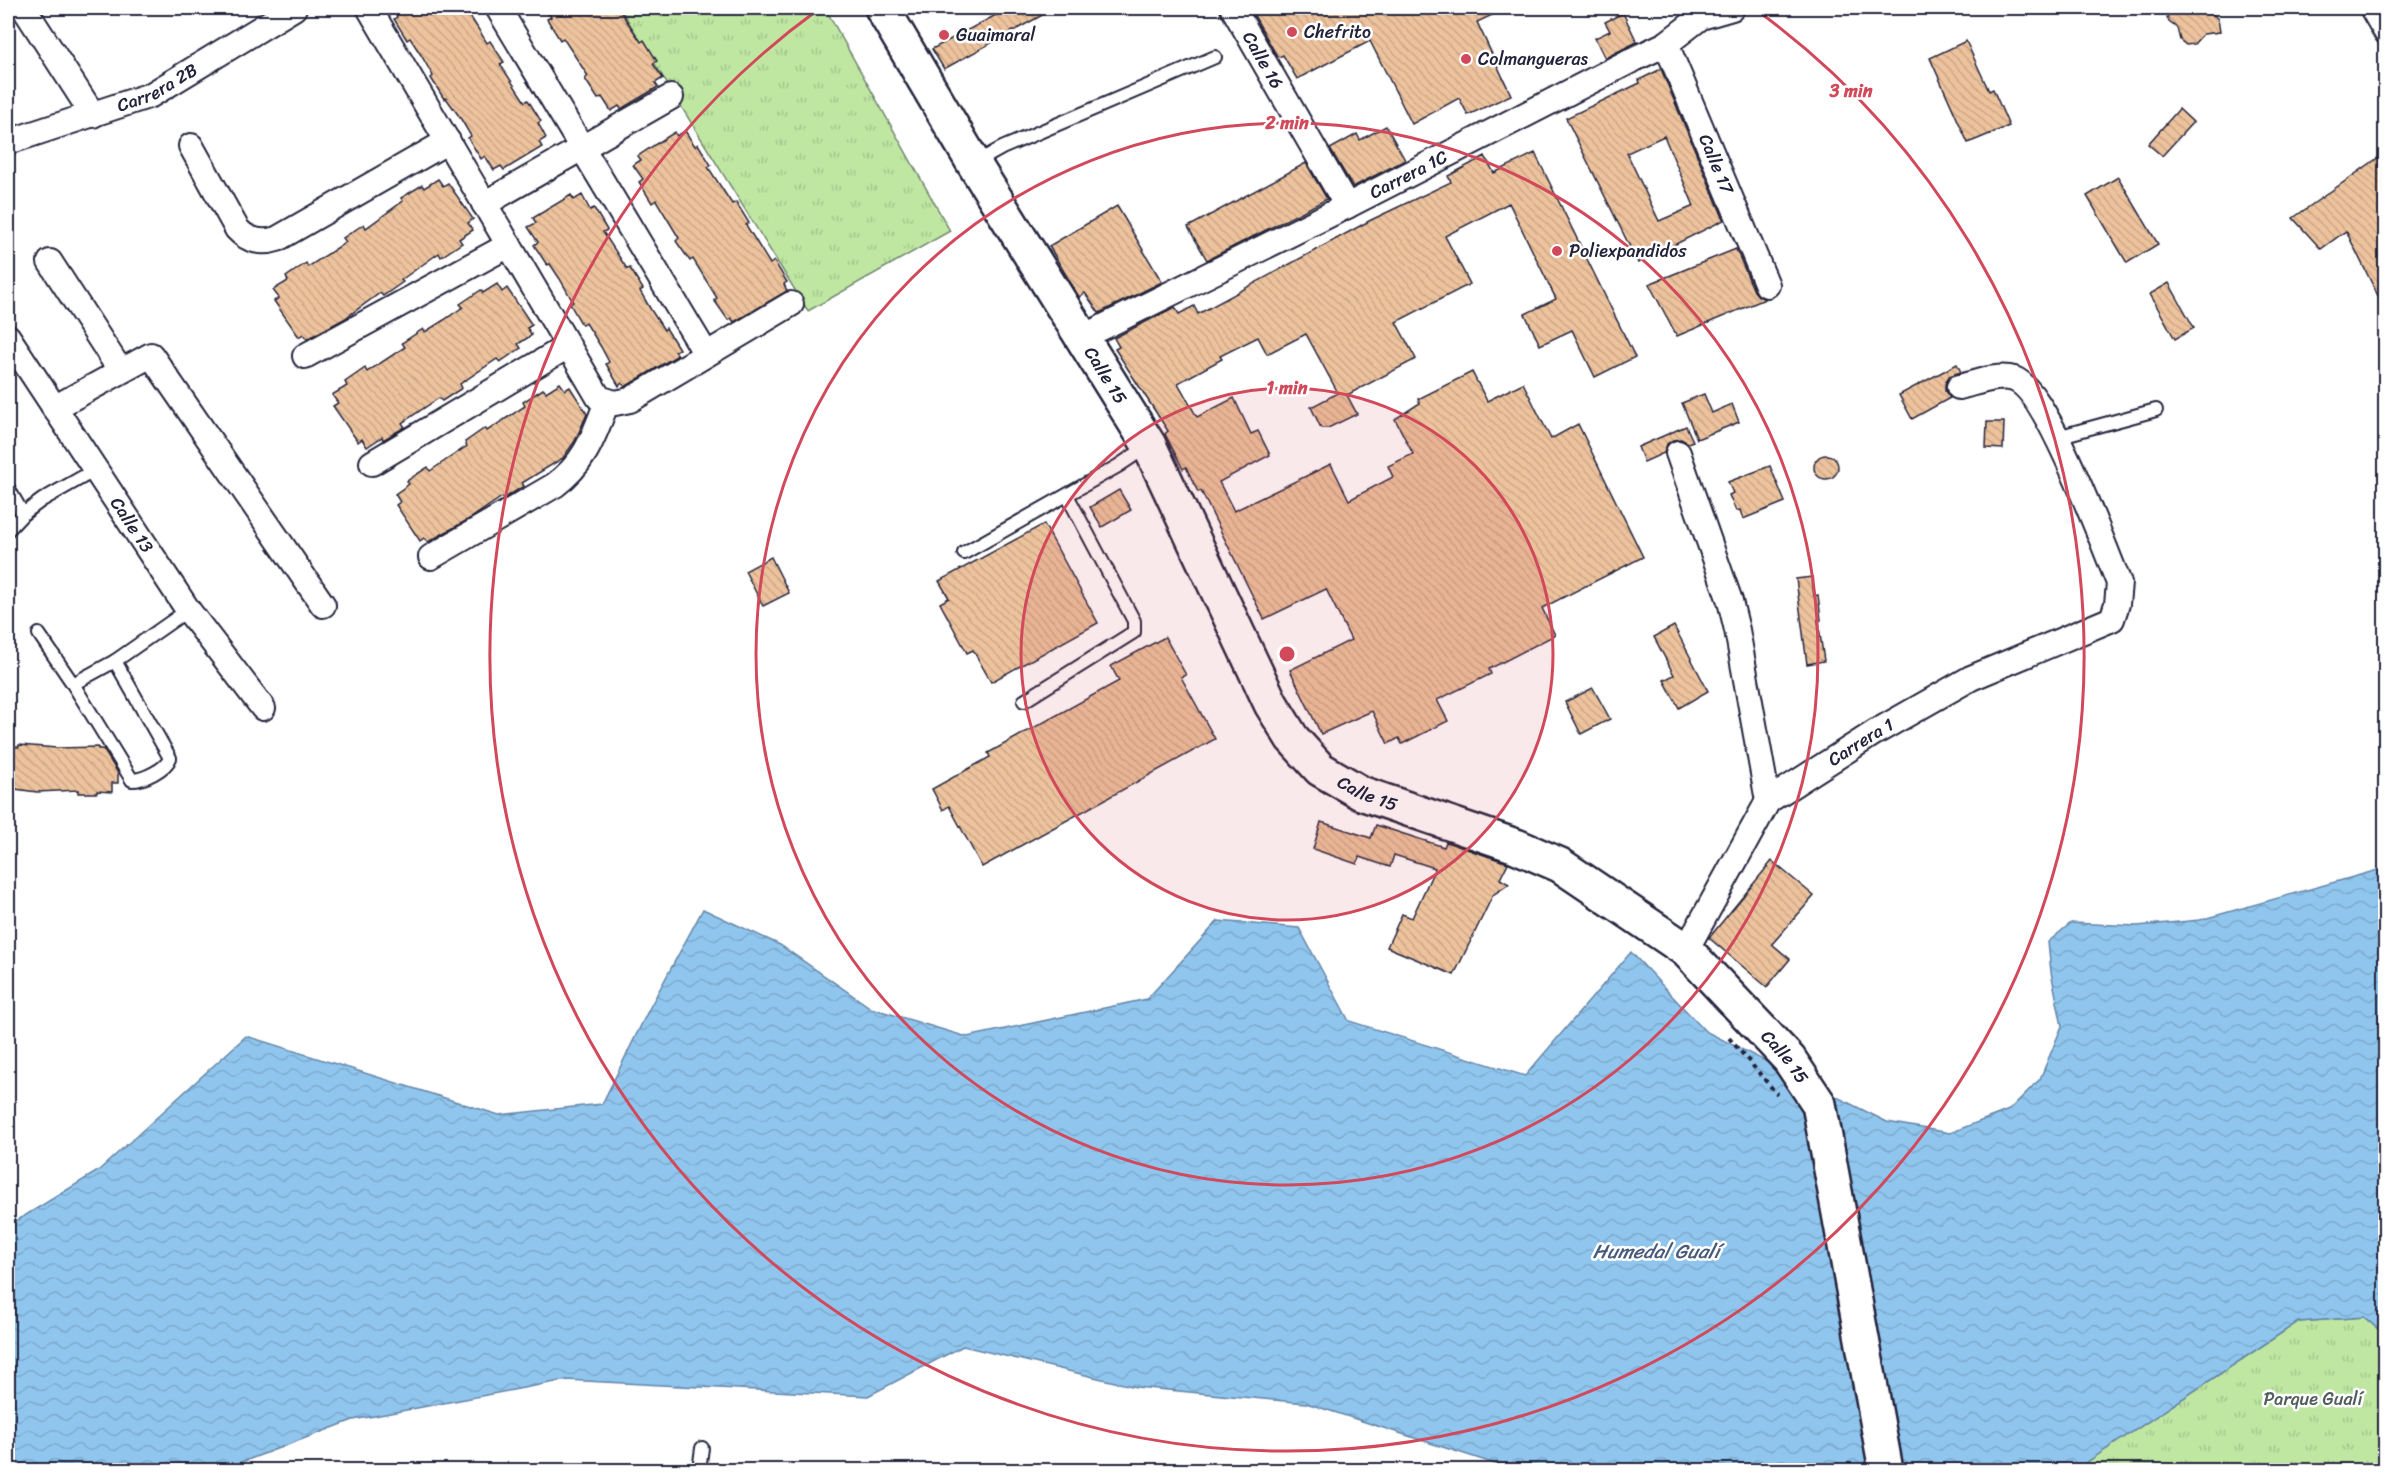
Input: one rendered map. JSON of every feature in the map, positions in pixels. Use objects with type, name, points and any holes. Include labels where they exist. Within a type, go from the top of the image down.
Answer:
[{"type":"street","points":[[24,8],[93,115]]},
{"type":"street","name":"Carrera 2B","points":[[8,142],[152,95],[294,8]]},
{"type":"street","points":[[369,8],[599,398],[615,403],[630,400],[791,304]]},
{"type":"street","points":[[498,8],[706,354]]},
{"type":"street","name":"Calle 16","points":[[1233,8],[1347,206]]},
{"type":"street","name":"Carrera 1C","points":[[1080,338],[1666,44],[1700,12],[1732,8]]},
{"type":"street","points":[[2372,8],[2385,32]]},
{"type":"street","name":"Calle 15","points":[[890,10],[974,164],[1080,338],[1149,445],[1271,704],[1292,738],[1320,769],[1361,793],[1516,846],[1560,865],[1686,950],[1789,1059],[1819,1104],[1886,1470]]},
{"type":"street","name":"Calle 17","points":[[1666,44],[1767,285]]},
{"type":"street","points":[[484,204],[670,97]]},
{"type":"street","points":[[191,146],[237,229],[249,239],[263,242],[278,239],[448,141]]},
{"type":"street","points":[[305,356],[509,245]]},
{"type":"street","points":[[50,262],[120,370]]},
{"type":"street","name":"Calle 13","points":[[8,337],[188,609],[263,708]]},
{"type":"street","points":[[372,463],[568,346]]},
{"type":"street","points":[[54,408],[151,355],[323,605]]},
{"type":"street","points":[[1959,387],[2002,377],[2015,380],[2024,386],[2057,437]]},
{"type":"street","points":[[431,557],[567,476],[585,455],[607,402]]},
{"type":"street","name":"Carrera 1","points":[[1686,950],[1768,801],[1874,733],[1971,678],[2112,620],[2118,604],[2119,583],[2057,437]]},
{"type":"street","points":[[1678,453],[1730,601],[1768,801]]},
{"type":"lane","points":[[974,164],[1002,148],[1215,57]]},
{"type":"lane","points":[[2057,437],[2156,410]]},
{"type":"lane","points":[[964,553],[1067,495],[1149,445]]},
{"type":"lane","points":[[8,530],[22,514],[42,500],[95,470]]},
{"type":"lane","points":[[8,488],[22,514]]},
{"type":"lane","points":[[1024,701],[1134,632],[1134,621],[1067,495]]},
{"type":"lane","points":[[73,684],[115,661],[188,609]]},
{"type":"lane","points":[[39,634],[73,684],[132,780],[144,778],[168,763],[170,758],[115,661]]},
{"type":"lane","points":[[699,1470],[702,1448]]},
{"type":"path","points":[[1726,1036],[1781,1099]]},
{"type":"green space","points":[[620,8],[825,8],[950,231],[808,311]]},
{"type":"green space","name":"Parque Gualí","points":[[2364,1317],[2385,1335],[2385,1470],[2075,1470],[2298,1322]]},
{"type":"water","name":"Humedal Gualí","points":[[2385,868],[2385,1335],[2364,1317],[2298,1322],[2075,1470],[1514,1470],[1306,1403],[1136,1387],[963,1346],[868,1396],[566,1380],[353,1420],[221,1470],[8,1470],[8,1226],[98,1171],[246,1036],[499,1115],[602,1104],[649,1009],[703,909],[780,945],[871,1008],[967,1037],[1147,999],[1218,921],[1299,928],[1349,1021],[1525,1076],[1631,952],[1705,1031],[1887,1122],[1950,1133],[2009,1110],[2040,1079],[2062,1026],[2051,972],[2048,942],[2071,923],[2137,926],[2200,920]]},
{"type":"building","points":[[391,8],[465,8],[487,43],[490,41],[504,62],[500,64],[525,102],[528,100],[541,121],[538,123],[546,138],[539,142],[542,147],[504,170],[501,166],[494,170],[485,156],[481,159],[468,138],[471,136],[446,98],[444,99],[410,38],[407,40],[394,19],[397,17]]},
{"type":"building","points":[[544,8],[618,8],[641,42],[644,40],[657,61],[653,64],[663,78],[655,83],[658,87],[621,109],[619,106],[611,111],[602,97],[598,99],[585,79],[588,76],[563,38],[560,40],[547,19],[551,17]]},
{"type":"building","points":[[1009,8],[1055,8],[944,69],[932,49]]},
{"type":"building","points":[[1250,8],[1507,8],[1477,22],[1511,95],[1468,115],[1459,98],[1412,124],[1370,41],[1297,79],[1283,55],[1277,56]]},
{"type":"building","points":[[2172,8],[2206,8],[2218,19],[2220,32],[2203,34],[2194,44],[2186,45],[2180,40],[2177,28],[2169,22],[2167,17]]},
{"type":"building","points":[[1623,13],[1637,42],[1605,58],[1595,38],[1610,31],[1605,22]]},
{"type":"building","points":[[1966,41],[1989,91],[1993,89],[2009,126],[1968,143],[1930,58]]},
{"type":"building","points":[[1661,69],[1724,220],[1638,263],[1566,118],[1640,83],[1639,80]],"holes":[[[1664,136],[1694,206],[1659,221],[1627,153]]]},
{"type":"building","points":[[2179,109],[2193,122],[2162,156],[2148,144]]},
{"type":"building","points":[[1386,126],[1405,160],[1353,187],[1330,149],[1357,134],[1360,140]]},
{"type":"building","points":[[685,131],[695,146],[698,144],[711,165],[708,167],[732,204],[736,202],[749,223],[746,225],[770,264],[774,261],[787,282],[784,284],[787,291],[734,322],[731,318],[728,320],[714,300],[717,298],[693,259],[690,261],[676,241],[679,238],[656,200],[652,203],[639,182],[643,179],[633,165],[641,160],[638,156],[656,144],[675,132],[677,136]]},
{"type":"building","points":[[1535,153],[1635,357],[1595,377],[1572,330],[1540,345],[1525,314],[1556,299],[1509,203],[1445,236],[1470,284],[1396,322],[1416,359],[1347,395],[1357,414],[1328,428],[1321,428],[1311,407],[1338,393],[1306,334],[1267,354],[1258,337],[1220,356],[1222,359],[1178,383],[1197,417],[1234,398],[1251,434],[1258,431],[1270,455],[1219,482],[1234,511],[1331,464],[1349,500],[1393,477],[1388,466],[1413,454],[1395,419],[1420,403],[1418,399],[1472,372],[1487,401],[1523,383],[1551,439],[1578,424],[1643,557],[1542,608],[1555,635],[1489,669],[1491,674],[1437,700],[1448,721],[1402,744],[1399,738],[1388,744],[1372,711],[1321,734],[1290,670],[1351,640],[1326,589],[1264,619],[1201,491],[1198,492],[1186,467],[1183,469],[1165,434],[1168,431],[1115,349],[1119,347],[1114,338],[1175,307],[1179,314],[1194,306],[1198,314],[1371,220],[1451,182],[1448,176],[1485,156],[1494,173]]},
{"type":"building","points":[[2385,153],[2385,310],[2346,231],[2321,249],[2293,218]]},
{"type":"building","points":[[1306,163],[1327,199],[1207,260],[1188,227]]},
{"type":"building","points":[[2118,177],[2158,244],[2127,263],[2087,196]]},
{"type":"building","points":[[438,179],[443,186],[448,183],[473,219],[468,223],[473,230],[459,239],[462,243],[441,257],[439,253],[383,296],[380,293],[344,319],[307,339],[303,334],[299,337],[274,301],[279,298],[273,290],[288,281],[286,277],[306,263],[308,267],[346,242],[343,238],[364,224],[366,228],[403,201],[401,198],[422,185],[424,188]]},
{"type":"building","points":[[571,195],[574,200],[582,195],[590,210],[594,208],[607,230],[603,232],[627,269],[630,268],[643,289],[640,291],[651,310],[679,349],[675,351],[678,355],[625,387],[622,383],[619,386],[606,364],[609,362],[586,323],[582,325],[570,304],[573,302],[560,279],[550,264],[547,265],[534,245],[538,242],[528,227],[536,223],[533,218]]},
{"type":"building","points":[[1117,206],[1162,282],[1099,313],[1085,293],[1079,297],[1049,246]]},
{"type":"building","points":[[1736,249],[1754,291],[1765,299],[1677,336],[1649,284]]},
{"type":"building","points":[[2169,283],[2194,328],[2175,339],[2150,294]]},
{"type":"building","points":[[497,284],[502,292],[507,288],[532,325],[527,328],[532,335],[518,344],[521,348],[500,362],[497,359],[460,384],[462,388],[442,401],[439,398],[402,423],[405,427],[383,440],[382,437],[367,447],[362,439],[358,442],[333,406],[338,403],[332,395],[347,386],[345,382],[365,368],[367,372],[405,347],[402,343],[423,329],[425,332],[444,320],[463,307],[460,304],[481,290],[483,293]]},
{"type":"building","points":[[1957,364],[1961,372],[1949,376],[1945,384],[1945,391],[1950,398],[1912,419],[1899,395]]},
{"type":"building","points":[[560,383],[565,390],[570,387],[587,414],[575,441],[563,458],[522,483],[524,486],[503,499],[502,497],[471,518],[428,542],[424,538],[420,541],[396,505],[400,502],[395,494],[409,484],[407,481],[417,474],[428,467],[430,471],[467,446],[465,442],[485,428],[487,431],[525,406],[523,402],[543,389],[546,392]]},
{"type":"building","points":[[1704,394],[1712,413],[1732,404],[1739,422],[1697,439],[1682,403]]},
{"type":"building","points":[[1987,422],[2004,422],[2003,449],[1986,448]]},
{"type":"building","points":[[1686,426],[1693,441],[1688,443],[1681,439],[1673,440],[1667,444],[1664,453],[1644,462],[1638,447]]},
{"type":"building","points":[[1826,455],[1835,458],[1838,467],[1835,476],[1826,479],[1817,476],[1814,467],[1817,458]]},
{"type":"building","points":[[1770,466],[1785,502],[1743,519],[1740,510],[1736,511],[1729,495],[1733,493],[1728,482]]},
{"type":"building","points":[[1119,490],[1131,510],[1102,527],[1090,507]]},
{"type":"building","points":[[1044,524],[1098,623],[991,682],[973,650],[967,653],[940,603],[949,598],[939,581]]},
{"type":"building","points":[[771,557],[789,593],[763,606],[745,571]]},
{"type":"building","points":[[1812,577],[1814,596],[1818,595],[1821,620],[1818,620],[1824,661],[1807,664],[1796,579]]},
{"type":"building","points":[[1674,626],[1708,691],[1679,708],[1664,680],[1674,675],[1654,637]]},
{"type":"building","points":[[1165,637],[1186,675],[1181,677],[1215,739],[982,867],[949,806],[943,810],[932,789],[990,757],[988,753],[1119,681],[1111,666]]},
{"type":"building","points":[[1593,688],[1610,719],[1581,734],[1565,702]]},
{"type":"building","points":[[19,745],[57,748],[98,747],[98,749],[103,749],[118,773],[118,783],[112,783],[112,792],[97,791],[97,793],[78,793],[78,790],[37,792],[8,788],[8,747],[19,747]]},
{"type":"building","points":[[1321,822],[1371,838],[1376,825],[1444,847],[1446,842],[1508,863],[1500,879],[1509,884],[1493,895],[1454,975],[1387,947],[1402,914],[1412,918],[1435,868],[1394,855],[1390,867],[1359,857],[1357,864],[1313,849]]},
{"type":"building","points":[[1772,861],[1814,896],[1772,944],[1790,959],[1767,987],[1709,938]]},
{"type":"place","name":"Chefrito","points":[[1292,32]]},
{"type":"place","name":"Guaimaral","points":[[944,35]]},
{"type":"place","name":"Colmangueras","points":[[1466,59]]},
{"type":"place","name":"Poliexpandidos","points":[[1557,251]]}]
